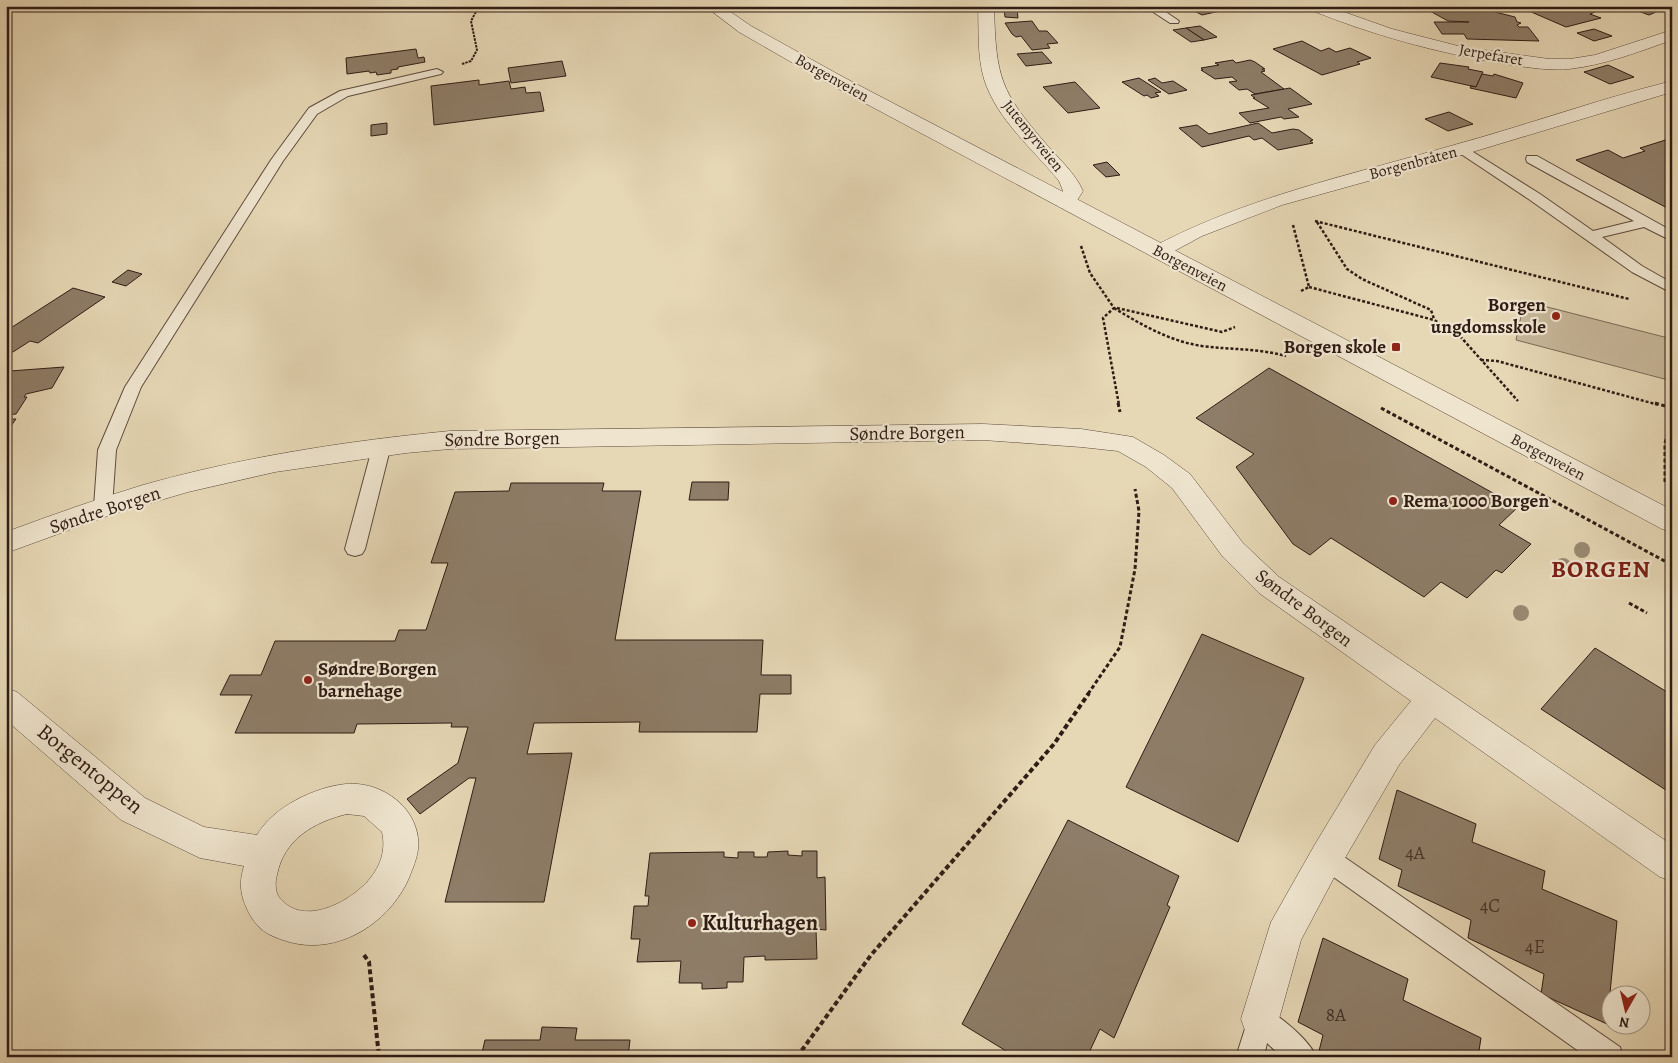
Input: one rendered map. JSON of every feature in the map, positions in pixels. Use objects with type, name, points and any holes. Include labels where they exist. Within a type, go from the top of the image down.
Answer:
[{"type":"street","name":"Borgenveien","points":[[712,6],[745,29],[829,77],[1672,522]]},
{"type":"street","name":"Jutemyrveien","points":[[986,6],[988,56],[997,90],[1012,114],[1044,154],[1069,179],[1073,191],[1066,202]]},
{"type":"street","name":"Jerpefaret","points":[[1312,6],[1332,14],[1436,45],[1484,56],[1539,63],[1568,64],[1589,61],[1672,35]]},
{"type":"street","name":"Borgenbråten","points":[[1158,252],[1195,232],[1672,86]]},
{"type":"street","name":"Søndre Borgen","points":[[6,543],[103,507],[240,470],[382,445],[450,440],[983,432],[1081,438],[1124,443],[1155,461],[1181,481],[1233,550],[1269,585],[1672,865]]},
{"type":"street","points":[[1260,1019],[1284,936],[1326,858],[1387,755],[1431,699]]},
{"type":"street","name":"Borgentoppen","points":[[6,701],[133,809],[200,842],[265,853]]},
{"type":"street","points":[[347,799],[367,801],[384,809],[396,822],[402,839],[400,858],[392,879],[376,898],[356,914],[342,921],[309,929],[286,926],[268,914],[259,896],[257,875],[265,853],[280,833],[300,816],[323,804],[347,799]]},
{"type":"lane","points":[[1150,6],[1174,21]]},
{"type":"lane","points":[[103,507],[107,450],[133,387],[277,160],[313,111],[344,93],[437,72]]},
{"type":"lane","points":[[1462,149],[1536,197],[1637,269],[1672,289]]},
{"type":"lane","points":[[1532,159],[1672,237]]},
{"type":"lane","points":[[1590,236],[1645,223]]},
{"type":"lane","points":[[355,549],[382,445]]},
{"type":"lane","points":[[1326,858],[1610,1057]]},
{"type":"lane","points":[[1250,1057],[1260,1019],[1303,1057]]},
{"type":"path","points":[[437,72],[471,61],[477,50],[471,21],[479,6]]},
{"type":"path","points":[[1282,206],[1317,221],[1633,300]]},
{"type":"path","points":[[1282,206],[1309,287]]},
{"type":"path","points":[[1317,221],[1347,269],[1362,280],[1431,310],[1434,320]]},
{"type":"path","points":[[1076,242],[1082,248],[1090,273],[1114,308],[1160,335],[1201,346],[1263,350],[1291,358]]},
{"type":"path","points":[[1295,293],[1309,287],[1434,320],[1459,335],[1501,385],[1522,406]]},
{"type":"path","points":[[1114,308],[1222,332],[1238,326]]},
{"type":"path","points":[[1114,308],[1103,318],[1121,418]]},
{"type":"path","points":[[1481,360],[1497,361],[1672,408]]},
{"type":"path","points":[[1378,406],[1672,566]]},
{"type":"path","points":[[1664,489],[1665,443],[1672,419]]},
{"type":"path","points":[[797,1057],[871,955],[1054,744],[1120,647],[1135,570],[1140,511],[1133,482]]},
{"type":"path","points":[[1629,603],[1647,613]]},
{"type":"path","points":[[342,921],[369,962],[379,1057]]},
{"type":"shaded area","points":[[1524,301],[1672,339],[1672,381],[1516,340]]},
{"type":"building","points":[[1185,6],[1211,6],[1220,11],[1202,15]]},
{"type":"building","points":[[1471,6],[1515,17],[1517,22],[1521,23],[1517,25],[1519,27],[1528,27],[1539,41],[1467,39],[1464,34],[1442,34],[1434,22],[1469,22],[1448,21],[1430,11]]},
{"type":"building","points":[[1570,6],[1582,7],[1595,12],[1590,14],[1601,18],[1566,27],[1529,11],[1541,8],[1549,11]]},
{"type":"building","points":[[1624,6],[1670,6],[1649,15]]},
{"type":"building","points":[[1004,8],[1017,8],[1018,18],[1005,17]]},
{"type":"building","points":[[1032,21],[1039,31],[1047,31],[1058,43],[1047,44],[1050,48],[1032,50],[1021,36],[1016,37],[1012,34],[1005,23]]},
{"type":"building","points":[[1200,26],[1217,37],[1204,40],[1186,28]]},
{"type":"building","points":[[1186,28],[1204,40],[1191,42],[1173,30]]},
{"type":"building","points":[[1594,29],[1612,36],[1594,41],[1577,33]]},
{"type":"building","points":[[1302,41],[1321,51],[1329,48],[1336,52],[1350,48],[1371,58],[1357,62],[1360,64],[1322,75],[1273,49]]},
{"type":"building","points":[[416,49],[418,58],[424,57],[425,62],[398,67],[398,69],[391,70],[391,73],[377,75],[376,72],[370,73],[369,71],[347,74],[346,58]]},
{"type":"building","points":[[1042,52],[1052,63],[1026,66],[1017,54]]},
{"type":"building","points":[[1233,60],[1236,63],[1250,60],[1255,62],[1265,69],[1262,69],[1265,71],[1261,72],[1284,89],[1255,94],[1247,89],[1239,90],[1229,82],[1237,81],[1232,77],[1215,79],[1201,70],[1203,70],[1201,68],[1219,65],[1215,63]]},
{"type":"building","points":[[562,61],[566,76],[511,83],[508,68]]},
{"type":"building","points":[[1440,63],[1469,67],[1468,69],[1483,72],[1476,87],[1431,77]]},
{"type":"building","points":[[1608,65],[1634,77],[1610,84],[1584,72]]},
{"type":"building","points":[[1482,74],[1493,76],[1494,74],[1523,83],[1516,98],[1470,88],[1471,86],[1476,87]]},
{"type":"building","points":[[1139,78],[1161,92],[1155,93],[1159,96],[1151,98],[1147,95],[1144,96],[1122,82]]},
{"type":"building","points":[[1155,78],[1162,83],[1173,81],[1187,90],[1169,94],[1148,80]]},
{"type":"building","points":[[479,80],[479,85],[509,81],[511,89],[525,87],[526,93],[540,92],[544,111],[434,125],[431,86]]},
{"type":"building","points":[[1075,82],[1100,108],[1068,113],[1043,87]]},
{"type":"building","points":[[1290,88],[1312,104],[1288,109],[1299,117],[1284,119],[1281,117],[1250,123],[1239,113],[1269,108],[1251,95]]},
{"type":"building","points":[[1449,112],[1473,124],[1448,131],[1425,119]]},
{"type":"building","points":[[387,123],[387,134],[371,136],[371,125]]},
{"type":"building","points":[[1258,123],[1272,133],[1293,129],[1299,130],[1313,140],[1310,141],[1313,143],[1278,150],[1262,138],[1254,140],[1249,136],[1202,147],[1179,128],[1197,125],[1209,134]]},
{"type":"building","points":[[1672,138],[1671,210],[1576,160],[1608,150],[1623,158],[1645,151],[1640,148]]},
{"type":"building","points":[[1107,162],[1120,175],[1106,177],[1093,165]]},
{"type":"building","points":[[128,270],[142,274],[126,286],[112,282]]},
{"type":"building","points":[[73,288],[105,297],[38,343],[30,341],[13,352],[6,350],[6,331]]},
{"type":"building","points":[[64,367],[52,388],[26,394],[24,397],[27,397],[16,414],[6,415],[6,374],[10,371]]},
{"type":"building","points":[[1269,368],[1518,507],[1499,525],[1531,544],[1502,573],[1496,570],[1467,598],[1441,582],[1424,597],[1331,538],[1310,555],[1293,544],[1236,467],[1254,454],[1196,418]]},
{"type":"building","points":[[6,419],[16,419],[6,433]]},
{"type":"building","points":[[692,482],[729,482],[728,500],[689,500]]},
{"type":"building","points":[[511,483],[604,483],[602,491],[641,491],[615,640],[763,640],[761,675],[791,675],[791,694],[760,694],[757,732],[639,732],[640,722],[534,723],[527,754],[572,753],[544,902],[445,902],[476,778],[469,778],[420,814],[407,799],[458,763],[468,727],[451,727],[452,723],[357,724],[354,733],[235,733],[252,695],[220,695],[230,675],[261,675],[275,641],[395,641],[399,630],[426,630],[448,563],[431,563],[455,492],[509,491]]},
{"type":"building","points":[[1202,634],[1304,678],[1238,842],[1126,787]]},
{"type":"building","points":[[1595,648],[1672,695],[1672,794],[1541,709]]},
{"type":"building","points":[[1397,790],[1476,824],[1472,842],[1545,871],[1542,889],[1617,921],[1611,986],[1600,986],[1600,1021],[1541,994],[1544,974],[1468,938],[1471,920],[1398,886],[1402,870],[1379,859]]},
{"type":"building","points":[[1068,820],[1179,876],[1167,905],[1170,907],[1114,1038],[1100,1029],[1087,1057],[1016,1057],[962,1024]]},
{"type":"building","points":[[788,851],[788,855],[802,856],[802,851],[817,851],[817,878],[825,877],[826,930],[816,929],[817,959],[765,960],[765,956],[744,957],[743,982],[727,982],[727,988],[702,989],[702,983],[679,983],[681,961],[637,962],[640,939],[631,939],[634,906],[648,906],[649,896],[645,896],[650,853],[724,852],[724,857],[738,858],[738,852],[754,852],[754,857],[767,857],[768,852]]},
{"type":"building","points":[[1323,938],[1408,979],[1403,1000],[1481,1038],[1478,1057],[1321,1057],[1318,1055],[1323,1035],[1298,1022]]},
{"type":"building","points":[[542,1027],[577,1028],[575,1040],[630,1040],[628,1057],[481,1057],[485,1040],[540,1040]]},
{"type":"place","name":"Borgen ungdomsskole","points":[[1556,316]]},
{"type":"place","name":"Borgen skole","points":[[1396,347]]},
{"type":"place","name":"Rema 1000 Borgen","points":[[1393,501]]},
{"type":"place","name":"Søndre Borgen barnehage","points":[[308,680]]},
{"type":"place","name":"Kulturhagen","points":[[692,923]]},
{"type":"district","name":"BORGEN","points":[[1601,569]]}]
